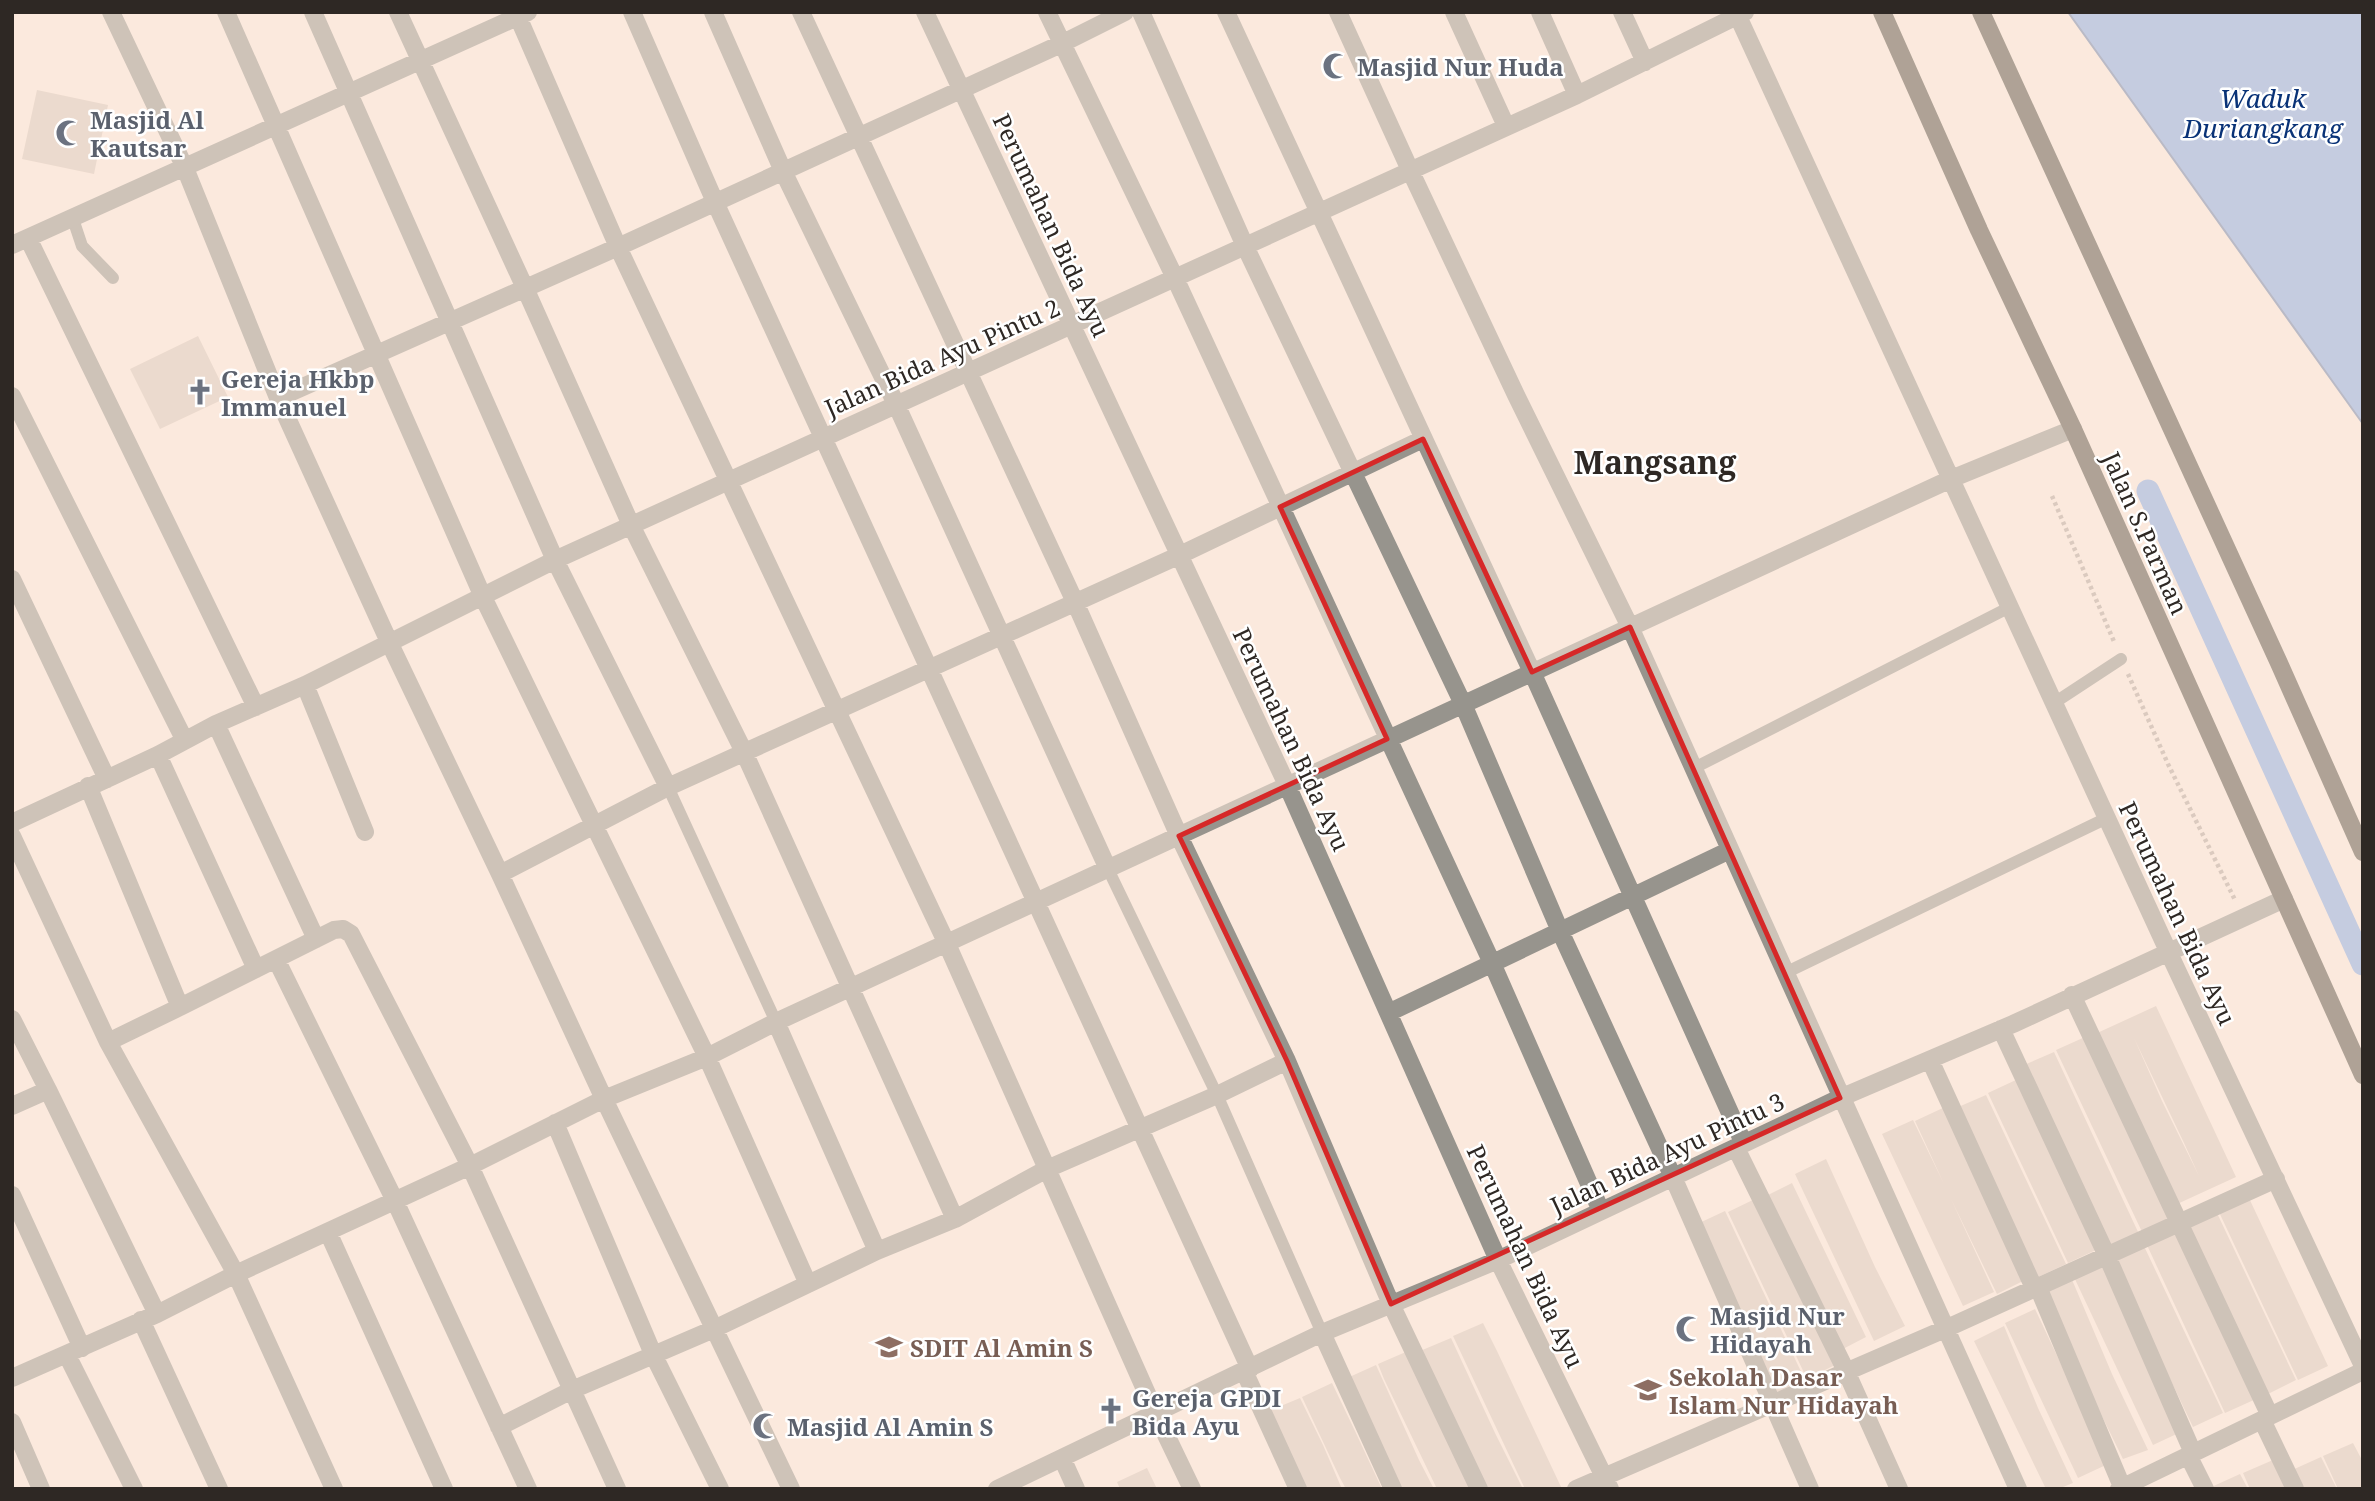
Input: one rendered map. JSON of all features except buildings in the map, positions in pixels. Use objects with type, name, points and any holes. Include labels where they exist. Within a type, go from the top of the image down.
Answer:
[{"type":"main road","name":"Jalan S.Parman","points":[[1882,12],[1979,230],[2073,429],[2363,1075]]},
{"type":"main road","points":[[1981,12],[2363,852]]},
{"type":"street","points":[[111,12],[185,168],[278,398],[390,644],[791,1489]]},
{"type":"street","points":[[226,12],[483,597],[707,1057],[808,1284]]},
{"type":"street","points":[[313,12],[555,560],[668,788]]},
{"type":"street","points":[[398,12],[526,288],[631,526],[744,752],[956,1219]]},
{"type":"street","points":[[632,12],[715,202],[1140,1129],[1298,1489]]},
{"type":"street","points":[[713,12],[783,171],[896,404],[1108,869]]},
{"type":"street","points":[[801,12],[1075,602],[1179,836],[1287,1061],[1391,1304],[1479,1489]]},
{"type":"street","name":"Perumahan Bida Ayu","points":[[925,12],[1287,785],[1498,1260],[1607,1482]]},
{"type":"street","points":[[1046,12],[1175,278],[1492,963],[1601,1211]]},
{"type":"street","points":[[278,398],[618,247],[1061,44],[1125,12]]},
{"type":"street","points":[[1141,12],[1245,246],[1463,704],[1560,931],[1673,1177],[1810,1489]]},
{"type":"street","points":[[1226,12],[1532,672],[1740,1146],[1899,1489]]},
{"type":"street","points":[[1338,12],[1516,395],[1630,627],[2018,1489]]},
{"type":"street","points":[[1454,12],[1506,126]]},
{"type":"street","points":[[1540,12],[1577,95]]},
{"type":"street","points":[[1622,12],[1645,62]]},
{"type":"street","name":"Perumahan Bida Ayu","points":[[1740,13],[2168,951],[2363,1366]]},
{"type":"street","name":"Jalan Bida Ayu Pintu 2","points":[[12,823],[158,755],[184,739],[390,644],[555,560],[1577,95],[1740,13]]},
{"type":"street","points":[[256,707],[20,242],[521,14],[618,247],[947,944],[1192,1489]]},
{"type":"street","points":[[12,396],[184,739]]},
{"type":"street","points":[[12,1378],[75,1352],[470,1166],[604,1099],[707,1057],[776,1022],[1951,479],[2073,429]]},
{"type":"street","points":[[500,874],[744,752],[1180,555],[1423,439]]},
{"type":"street","points":[[12,579],[107,779]]},
{"type":"street","points":[[304,685],[365,832]]},
{"type":"street","points":[[216,724],[316,939]]},
{"type":"street","points":[[158,755],[256,969]]},
{"type":"street","points":[[88,786],[180,1007]]},
{"type":"street","points":[[12,836],[108,1042],[236,1274],[334,1489]]},
{"type":"street","points":[[1390,1012],[1730,850]]},
{"type":"street","name":"Jalan Bida Ayu Pintu 3","points":[[997,1489],[1322,1333],[1498,1260],[1840,1098],[2001,1029],[2284,899]]},
{"type":"street","points":[[108,1042],[334,930],[343,929],[351,934],[470,1166],[617,1489]]},
{"type":"street","points":[[276,959],[395,1201],[528,1489]]},
{"type":"street","points":[[2072,995],[2180,1223],[2295,1489]]},
{"type":"street","points":[[12,1019],[48,1090],[149,1317],[219,1489]]},
{"type":"street","points":[[776,1022],[877,1251]]},
{"type":"street","points":[[2001,1029],[2107,1256],[2204,1489]]},
{"type":"street","points":[[1930,1060],[2036,1288],[2121,1488],[2363,1371]]},
{"type":"street","points":[[499,1427],[572,1390],[714,1329],[877,1251],[956,1219],[1047,1170],[1287,1061]]},
{"type":"street","points":[[12,1107],[48,1090]]},
{"type":"street","points":[[555,1123],[653,1354],[720,1489]]},
{"type":"street","points":[[1576,1489],[1607,1482],[1772,1404],[2276,1179]]},
{"type":"street","points":[[12,1195],[134,1489]]},
{"type":"street","points":[[328,1232],[444,1489]]},
{"type":"street","points":[[1322,1333],[1393,1489]]},
{"type":"street","points":[[12,1422],[41,1489]]},
{"type":"street","points":[[1062,1458],[1076,1489]]},
{"type":"lane","points":[[74,219],[82,246],[113,278]]},
{"type":"lane","points":[[1694,768],[2010,607]]},
{"type":"lane","points":[[2054,703],[2121,659]]},
{"type":"lane","points":[[668,788],[776,1022]]},
{"type":"lane","points":[[1784,973],[2107,818]]},
{"type":"lane","points":[[1108,869],[1217,1095],[1322,1333]]},
{"type":"path","points":[[2052,496],[2168,764],[2243,917]]},
{"type":"highlighted area","points":[[1423,439],[1532,672],[1630,627],[1840,1098],[1391,1304],[1287,1061],[1179,836],[1387,739],[1280,507]]},
{"type":"water","name":"Waduk Duriangkang","points":[[2068,12],[2363,12],[2363,424]]},
{"type":"waterway","points":[[2148,491],[2363,964]]},
{"type":"place","name":"Masjid Nur Huda","points":[[1336,66]]},
{"type":"place","name":"Masjid Al Kautsar","points":[[69,133]]},
{"type":"place","name":"Gereja Hkbp Immanuel","points":[[200,392]]},
{"type":"place","name":"Masjid Nur Hidayah","points":[[1689,1329]]},
{"type":"place","name":"SDIT Al Amin S","points":[[889,1347]]},
{"type":"place","name":"Sekolah Dasar Islam Nur Hidayah","points":[[1648,1390]]},
{"type":"place","name":"Gereja GPDI Bida Ayu","points":[[1111,1411]]},
{"type":"place","name":"Masjid Al Amin S","points":[[766,1426]]},
{"type":"district","name":"Mangsang","points":[[1655,461]]}]
